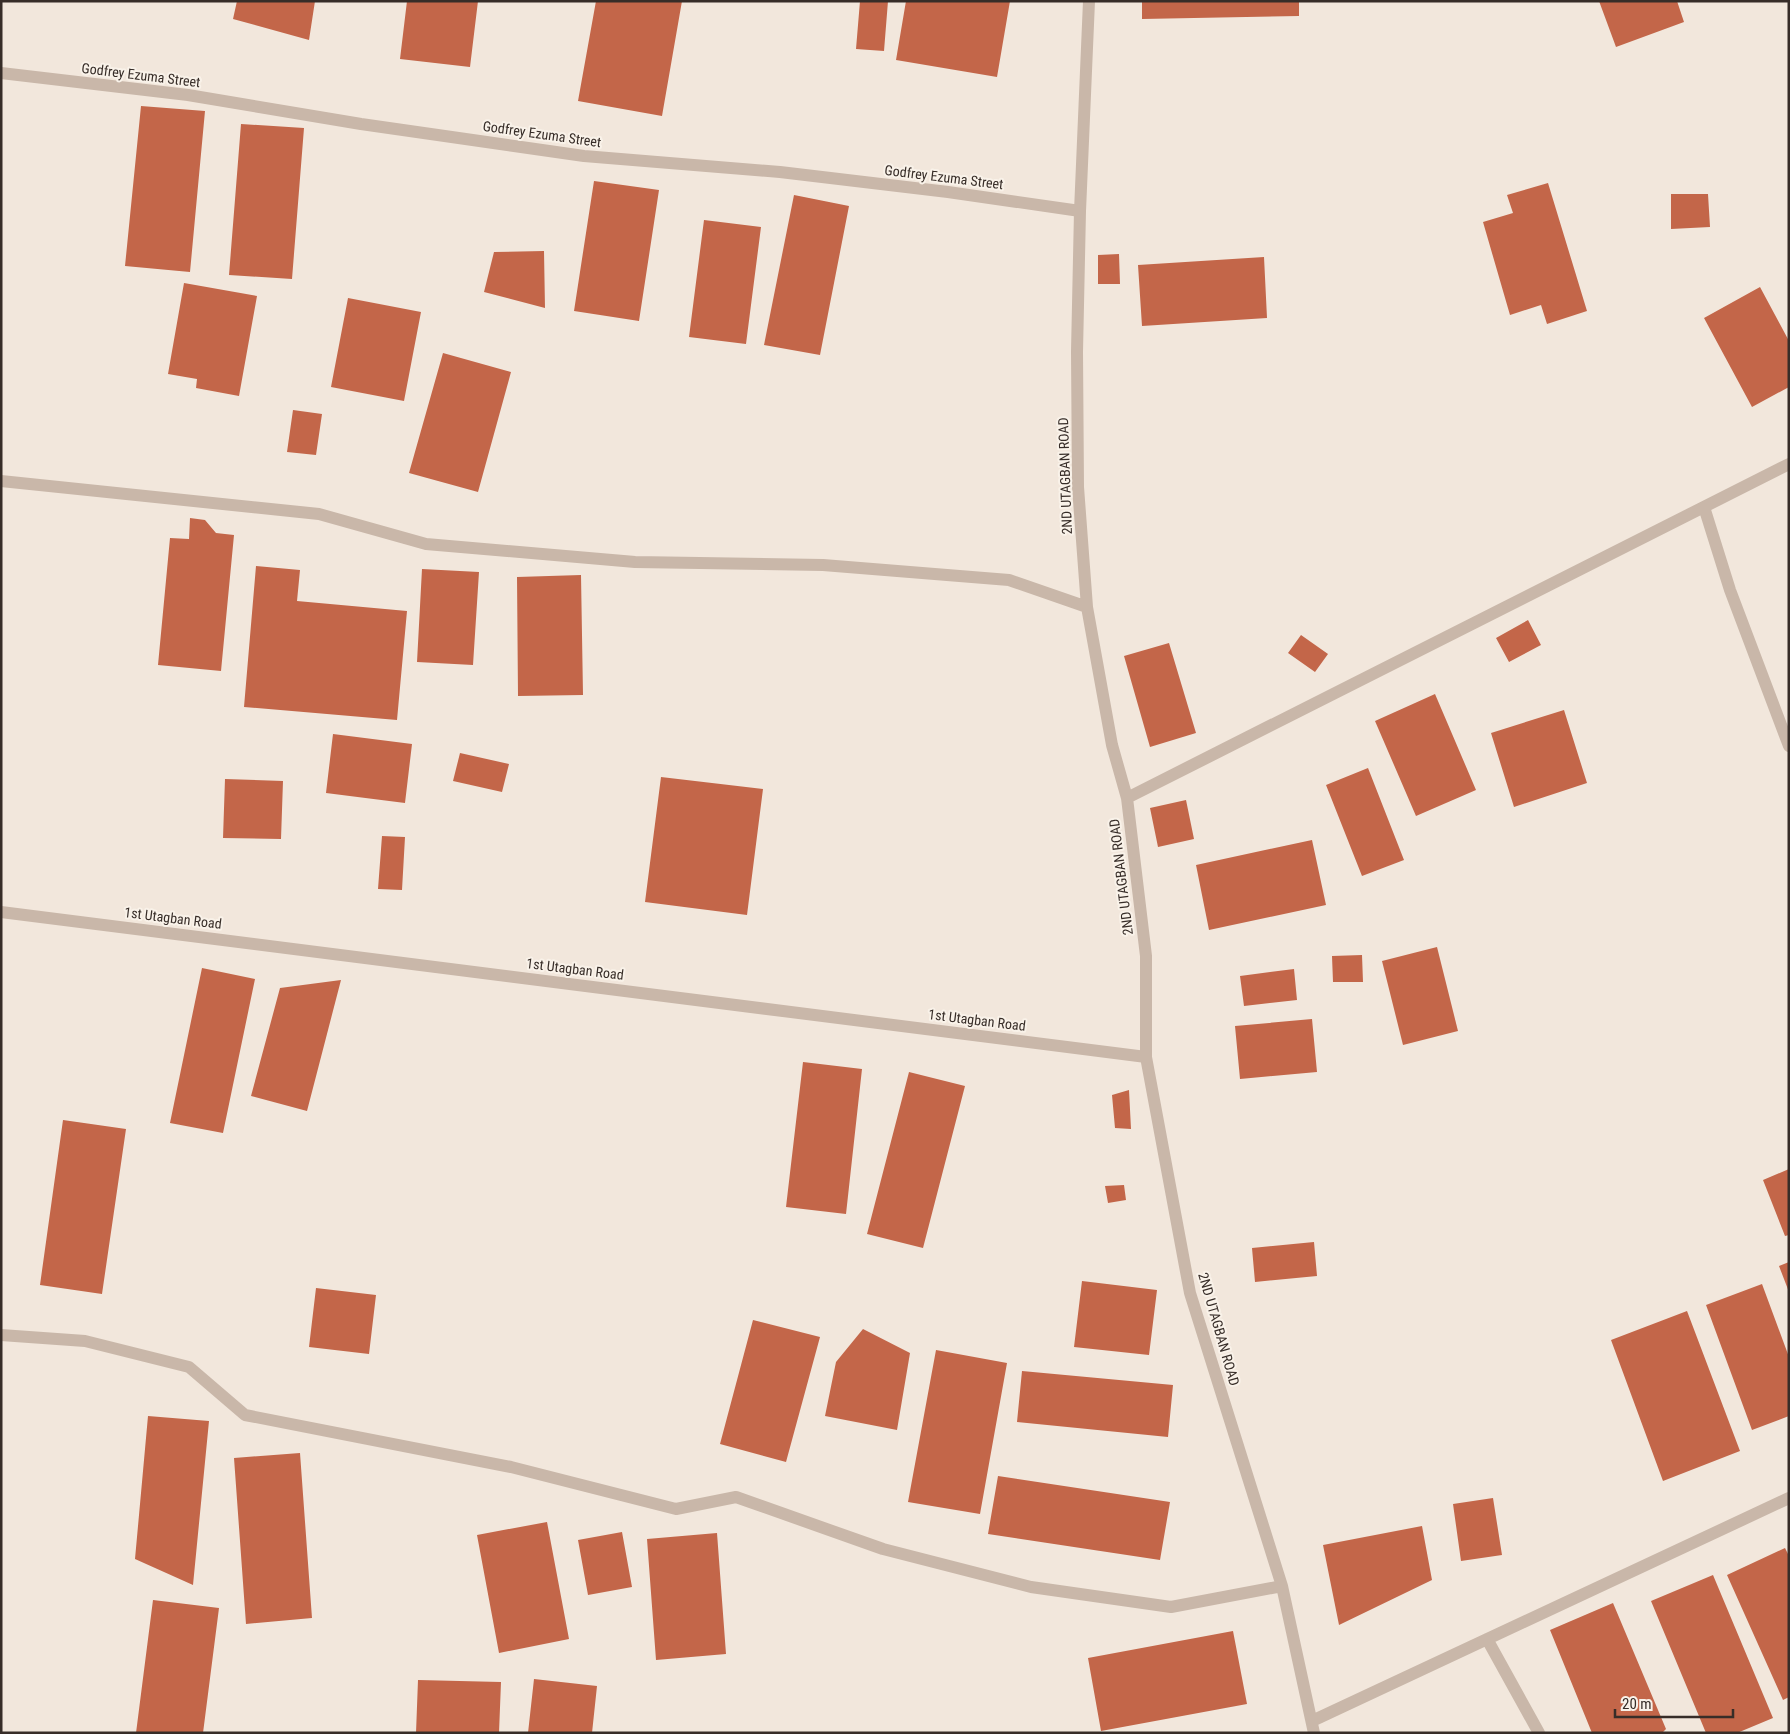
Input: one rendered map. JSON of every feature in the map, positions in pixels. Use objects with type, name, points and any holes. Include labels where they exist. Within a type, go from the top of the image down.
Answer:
[{"type":"street","name":"2ND UTAGBAN ROAD","points":[[1089,1],[1080,211],[1078,487],[1087,607],[1112,745],[1127,798],[1146,956],[1146,1057],[1190,1293],[1282,1586],[1313,1727]]},
{"type":"street","name":"Godfrey Ezuma Street","points":[[1,73],[188,95],[371,125],[584,156],[780,172],[948,192],[1080,211]]},
{"type":"street","points":[[1127,798],[1789,464]]},
{"type":"street","points":[[1,481],[319,514],[426,544],[635,562],[823,566],[1009,580],[1087,607]]},
{"type":"street","points":[[1704,507],[1730,590],[1789,746]]},
{"type":"street","name":"1st Utagban Road","points":[[1,912],[1146,1057]]},
{"type":"street","points":[[1,1335],[85,1341],[189,1367],[245,1415],[511,1467],[676,1510],[736,1497],[883,1550],[1030,1587],[1171,1607],[1282,1586]]},
{"type":"street","points":[[1313,1727],[1487,1639],[1789,1498]]},
{"type":"street","points":[[1487,1639],[1539,1733]]},
{"type":"building","points":[[237,1],[315,1],[309,40],[233,19]]},
{"type":"building","points":[[407,1],[478,1],[470,67],[400,59]]},
{"type":"building","points":[[596,1],[682,1],[662,116],[578,101]]},
{"type":"building","points":[[860,1],[888,1],[884,51],[856,49]]},
{"type":"building","points":[[906,1],[1010,1],[997,77],[896,60]]},
{"type":"building","points":[[1142,1],[1299,1],[1299,16],[1142,19]]},
{"type":"building","points":[[1599,1],[1677,1],[1684,22],[1616,47]]},
{"type":"building","points":[[141,106],[205,111],[190,272],[125,266]]},
{"type":"building","points":[[241,124],[304,128],[292,279],[229,275]]},
{"type":"building","points":[[594,181],[659,190],[639,321],[574,311]]},
{"type":"building","points":[[1548,183],[1587,311],[1547,324],[1541,305],[1510,315],[1483,222],[1513,213],[1507,195]]},
{"type":"building","points":[[1671,194],[1708,194],[1710,227],[1671,229]]},
{"type":"building","points":[[794,195],[849,206],[820,355],[764,345]]},
{"type":"building","points":[[704,220],[761,227],[746,344],[689,337]]},
{"type":"building","points":[[544,251],[545,308],[484,292],[494,252]]},
{"type":"building","points":[[1119,254],[1120,284],[1098,284],[1098,255]]},
{"type":"building","points":[[1264,257],[1267,318],[1142,326],[1138,265]]},
{"type":"building","points":[[184,283],[257,296],[239,396],[196,388],[197,379],[168,374]]},
{"type":"building","points":[[1760,287],[1789,341],[1789,387],[1752,407],[1704,318]]},
{"type":"building","points":[[348,298],[421,312],[404,401],[331,387]]},
{"type":"building","points":[[443,353],[511,372],[478,492],[409,473]]},
{"type":"building","points":[[293,410],[322,414],[316,455],[287,452]]},
{"type":"building","points":[[190,518],[205,520],[216,533],[234,535],[221,671],[158,665],[170,538],[189,539]]},
{"type":"building","points":[[256,566],[300,570],[297,601],[407,611],[397,720],[244,707]]},
{"type":"building","points":[[422,569],[479,572],[473,665],[417,662]]},
{"type":"building","points":[[581,575],[583,695],[518,696],[517,577]]},
{"type":"building","points":[[1528,620],[1541,645],[1509,662],[1496,638]]},
{"type":"building","points":[[1301,635],[1328,654],[1315,672],[1288,653]]},
{"type":"building","points":[[1169,643],[1196,733],[1150,747],[1124,656]]},
{"type":"building","points":[[1435,694],[1476,790],[1416,816],[1375,721]]},
{"type":"building","points":[[1564,710],[1587,783],[1514,807],[1491,733]]},
{"type":"building","points":[[333,734],[412,744],[405,803],[326,793]]},
{"type":"building","points":[[460,753],[509,764],[502,792],[453,781]]},
{"type":"building","points":[[1368,768],[1404,860],[1362,876],[1326,785]]},
{"type":"building","points":[[661,777],[763,789],[747,915],[645,902]]},
{"type":"building","points":[[225,779],[283,781],[281,839],[223,838]]},
{"type":"building","points":[[1186,800],[1194,839],[1158,847],[1150,808]]},
{"type":"building","points":[[382,836],[405,837],[402,890],[378,889]]},
{"type":"building","points":[[1312,840],[1326,905],[1209,930],[1196,865]]},
{"type":"building","points":[[1437,947],[1458,1031],[1403,1045],[1382,961]]},
{"type":"building","points":[[1362,955],[1363,982],[1333,982],[1332,956]]},
{"type":"building","points":[[202,968],[255,979],[223,1133],[170,1123]]},
{"type":"building","points":[[1294,969],[1297,1000],[1244,1006],[1240,976]]},
{"type":"building","points":[[341,980],[307,1111],[251,1096],[280,988]]},
{"type":"building","points":[[1312,1019],[1317,1072],[1240,1079],[1235,1026]]},
{"type":"building","points":[[803,1062],[862,1069],[846,1214],[786,1207]]},
{"type":"building","points":[[909,1072],[965,1086],[923,1248],[867,1234]]},
{"type":"building","points":[[1129,1090],[1131,1129],[1115,1128],[1112,1095]]},
{"type":"building","points":[[63,1120],[126,1129],[102,1294],[40,1285]]},
{"type":"building","points":[[1789,1169],[1789,1235],[1785,1236],[1763,1180]]},
{"type":"building","points":[[1124,1185],[1126,1200],[1108,1203],[1105,1186]]},
{"type":"building","points":[[1314,1242],[1317,1276],[1255,1282],[1252,1248]]},
{"type":"building","points":[[1789,1262],[1789,1292],[1779,1266]]},
{"type":"building","points":[[1082,1281],[1157,1290],[1149,1355],[1074,1347]]},
{"type":"building","points":[[1762,1284],[1789,1357],[1789,1416],[1752,1430],[1706,1305]]},
{"type":"building","points":[[316,1288],[376,1295],[369,1354],[309,1347]]},
{"type":"building","points":[[1687,1311],[1740,1451],[1663,1481],[1611,1340]]},
{"type":"building","points":[[753,1320],[820,1337],[786,1462],[720,1444]]},
{"type":"building","points":[[863,1329],[910,1353],[897,1430],[825,1416],[836,1362]]},
{"type":"building","points":[[936,1350],[1007,1363],[980,1514],[908,1502]]},
{"type":"building","points":[[1022,1371],[1173,1385],[1168,1437],[1017,1422]]},
{"type":"building","points":[[148,1416],[209,1421],[193,1585],[135,1559]]},
{"type":"building","points":[[300,1453],[312,1618],[246,1624],[234,1458]]},
{"type":"building","points":[[998,1476],[1170,1502],[1160,1560],[988,1534]]},
{"type":"building","points":[[1493,1498],[1502,1555],[1461,1561],[1453,1504]]},
{"type":"building","points":[[547,1522],[569,1639],[499,1653],[477,1535]]},
{"type":"building","points":[[1422,1526],[1432,1580],[1339,1625],[1323,1545]]},
{"type":"building","points":[[622,1532],[632,1587],[588,1595],[578,1540]]},
{"type":"building","points":[[717,1533],[726,1654],[656,1660],[647,1539]]},
{"type":"building","points":[[1785,1548],[1789,1556],[1789,1697],[1783,1700],[1727,1575]]},
{"type":"building","points":[[1713,1575],[1773,1718],[1737,1733],[1706,1733],[1651,1601]]},
{"type":"building","points":[[153,1600],[219,1608],[203,1733],[136,1733]]},
{"type":"building","points":[[1613,1603],[1666,1729],[1662,1733],[1592,1733],[1550,1630]]},
{"type":"building","points":[[1233,1631],[1247,1704],[1101,1731],[1088,1658]]},
{"type":"building","points":[[534,1679],[597,1686],[592,1733],[528,1733]]},
{"type":"building","points":[[418,1680],[501,1682],[499,1733],[416,1733]]}]
